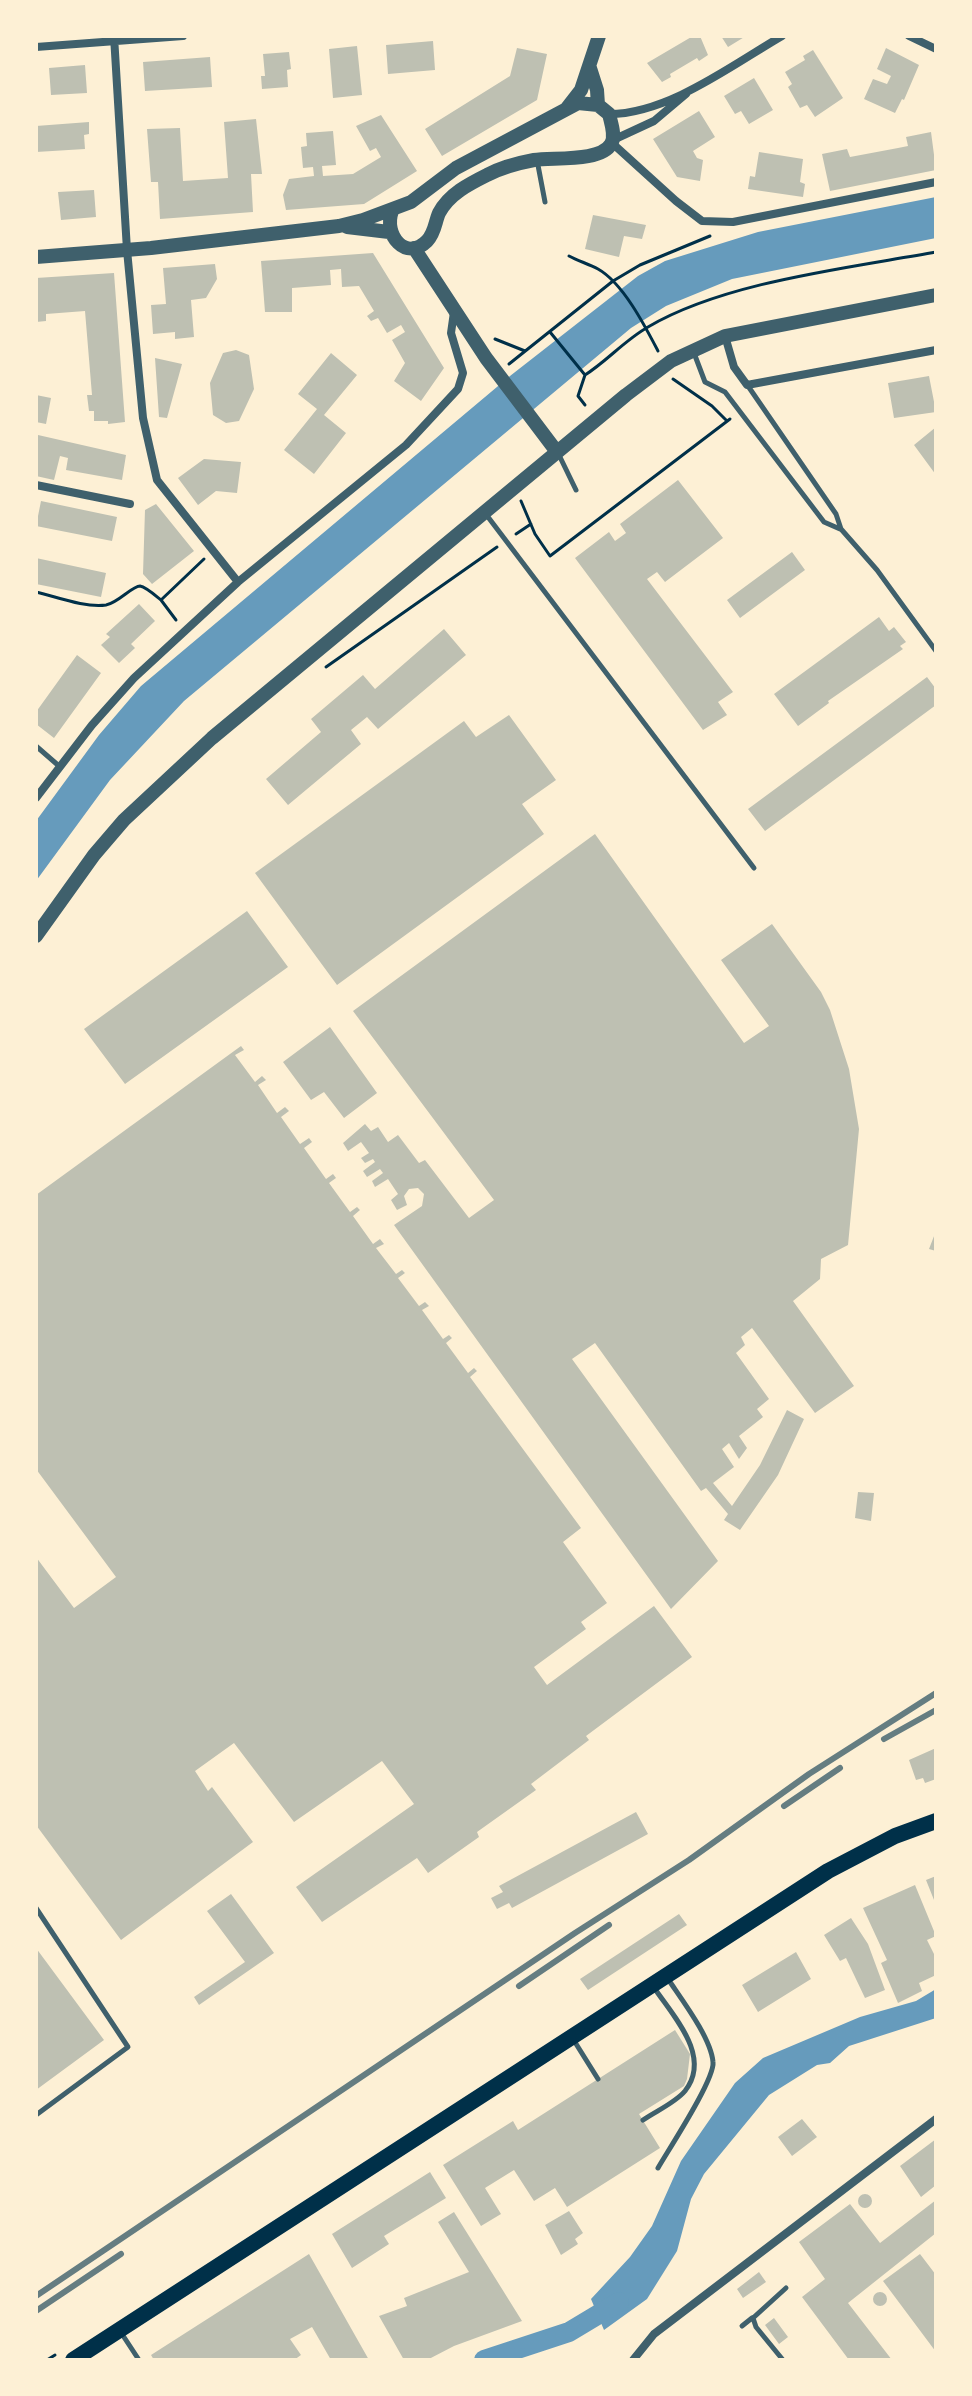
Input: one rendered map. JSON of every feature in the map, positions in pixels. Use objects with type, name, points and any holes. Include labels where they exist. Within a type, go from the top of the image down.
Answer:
[{"type":"main road","points":[[73,2360],[828,1871],[895,1836],[936,1821]]},
{"type":"street","points":[[36,47],[183,36]]},
{"type":"street","points":[[565,111],[581,90],[599,36]]},
{"type":"street","points":[[36,257],[339,226],[392,211],[411,202],[456,168],[578,103],[630,114],[650,108],[692,88],[782,36]]},
{"type":"street","points":[[909,36],[936,49]]},
{"type":"street","points":[[114,39],[127,250],[143,418],[157,480],[238,582]]},
{"type":"street","points":[[590,67],[612,142],[702,221],[733,222],[936,182]]},
{"type":"street","points":[[339,226],[389,232],[403,246],[414,248],[428,240],[447,200],[489,174],[537,159],[587,157],[599,153],[612,142],[654,121],[692,88]]},
{"type":"street","points":[[389,232],[388,221],[392,211]]},
{"type":"street","points":[[414,248],[454,311],[498,367],[557,452]]},
{"type":"street","points":[[36,936],[94,855],[124,820],[212,738],[666,365],[725,336],[936,295]]},
{"type":"street","points":[[36,798],[59,766],[134,678],[238,582],[406,445],[458,389],[463,373],[451,333],[454,311]]},
{"type":"street","points":[[725,336],[734,367],[747,385],[936,350]]},
{"type":"street","points":[[36,485],[130,504]]},
{"type":"street","points":[[633,2360],[654,2334],[936,2119]]},
{"type":"lane","points":[[537,159],[545,202]]},
{"type":"lane","points":[[693,350],[705,382],[725,392],[824,522],[841,529]]},
{"type":"lane","points":[[747,385],[836,514],[841,529],[877,570],[936,651]]},
{"type":"lane","points":[[557,452],[576,490]]},
{"type":"lane","points":[[485,512],[754,868]]},
{"type":"lane","points":[[36,746],[59,766]]},
{"type":"lane","points":[[36,1908],[128,2047],[36,2115]]},
{"type":"lane","points":[[643,2120],[683,2093],[693,2076],[695,2059],[660,1981]]},
{"type":"lane","points":[[658,2168],[707,2086],[714,2066],[711,2052],[660,1981]]},
{"type":"lane","points":[[573,2038],[598,2079]]},
{"type":"lane","points":[[742,2326],[786,2288]]},
{"type":"lane","points":[[753,2318],[756,2327],[783,2360]]},
{"type":"lane","points":[[119,2330],[139,2360]]},
{"type":"path","points":[[498,367],[526,351],[640,265],[710,235]]},
{"type":"path","points":[[584,403],[578,396],[585,375],[646,328],[706,300],[936,252]]},
{"type":"path","points":[[569,256],[597,269],[614,283],[646,328],[673,379],[712,406],[727,421]]},
{"type":"path","points":[[550,332],[585,375]]},
{"type":"path","points":[[493,339],[526,351]]},
{"type":"path","points":[[516,487],[531,524],[550,556],[739,412]]},
{"type":"path","points":[[315,675],[531,524]]},
{"type":"path","points":[[161,600],[213,551]]},
{"type":"path","points":[[36,592],[92,605],[108,605],[141,586],[161,600],[183,631]]},
{"type":"water","points":[[936,197],[936,238],[732,279],[666,306],[631,328],[184,701],[110,780],[36,881],[36,821],[99,735],[141,686],[510,376],[638,276],[665,261],[758,232]]},
{"type":"water","points":[[936,1989],[936,2018],[849,2046],[830,2063],[817,2065],[769,2095],[704,2174],[691,2199],[677,2251],[647,2299],[604,2330],[591,2299],[630,2257],[652,2226],[681,2161],[735,2083],[763,2058],[860,2017],[916,2001]]},
{"type":"building","points":[[693,36],[700,36],[708,55],[699,61],[697,58],[662,82],[647,63]]},
{"type":"building","points":[[721,36],[746,36],[728,47]]},
{"type":"building","points":[[433,41],[435,70],[388,74],[386,45]]},
{"type":"building","points":[[357,46],[362,95],[333,98],[329,49]]},
{"type":"building","points":[[517,48],[547,54],[537,100],[442,156],[425,129],[510,76]]},
{"type":"building","points":[[886,48],[919,65],[895,113],[864,99],[873,79],[887,84],[891,76],[877,69]]},
{"type":"building","points":[[813,50],[843,98],[815,117],[807,105],[800,108],[788,87],[792,84],[785,72],[805,60],[803,56]]},
{"type":"building","points":[[289,52],[291,69],[287,70],[288,87],[262,89],[261,76],[265,76],[263,54]]},
{"type":"building","points":[[210,57],[212,87],[145,91],[143,62]]},
{"type":"building","points":[[85,65],[87,93],[51,95],[49,68]]},
{"type":"building","points":[[754,78],[773,110],[749,124],[741,111],[735,114],[724,96]]},
{"type":"building","points":[[699,111],[715,137],[693,151],[697,158],[703,160],[700,181],[677,177],[653,139]]},
{"type":"building","points":[[381,115],[417,171],[364,204],[286,210],[283,195],[289,179],[314,176],[313,167],[303,168],[301,147],[307,146],[306,133],[333,131],[336,165],[322,166],[323,176],[353,174],[381,157],[376,148],[370,151],[356,126]]},
{"type":"building","points":[[256,119],[262,174],[251,174],[253,212],[160,219],[158,182],[151,182],[147,129],[180,128],[183,181],[228,178],[224,122]]},
{"type":"building","points":[[89,122],[89,134],[84,135],[85,149],[36,152],[36,126]]},
{"type":"building","points":[[931,132],[936,170],[830,191],[822,154],[847,149],[850,157],[908,146],[906,137]]},
{"type":"building","points":[[759,152],[803,159],[800,182],[805,184],[803,197],[748,189],[750,176],[755,177]]},
{"type":"building","points":[[94,190],[96,217],[61,220],[58,192]]},
{"type":"building","points":[[593,215],[646,225],[642,239],[624,236],[619,257],[585,249]]},
{"type":"building","points":[[373,253],[444,368],[421,401],[394,381],[405,363],[392,340],[405,332],[401,325],[387,333],[378,318],[371,321],[367,316],[374,311],[359,286],[342,287],[341,269],[330,270],[331,285],[292,288],[292,312],[265,312],[261,261]]},
{"type":"building","points":[[215,264],[217,279],[206,298],[191,300],[194,337],[175,339],[175,332],[153,334],[151,305],[166,304],[163,268]]},
{"type":"building","points":[[114,273],[125,422],[108,424],[108,421],[94,421],[94,411],[89,411],[87,395],[92,395],[85,311],[46,314],[46,321],[36,322],[36,278]]},
{"type":"building","points":[[236,350],[249,355],[254,389],[239,421],[226,423],[213,415],[210,383],[223,353]]},
{"type":"building","points":[[331,353],[357,375],[324,415],[346,433],[314,474],[284,450],[317,409],[298,394]]},
{"type":"building","points":[[155,358],[182,364],[167,418],[159,417]]},
{"type":"building","points":[[929,376],[936,412],[894,418],[888,383]]},
{"type":"building","points":[[36,395],[51,398],[46,424],[36,422]]},
{"type":"building","points":[[936,427],[936,475],[914,445]]},
{"type":"building","points":[[38,435],[126,455],[122,480],[66,470],[68,458],[60,456],[54,480],[36,476]]},
{"type":"building","points":[[204,459],[241,462],[237,493],[216,491],[198,505],[178,478]]},
{"type":"building","points":[[678,480],[723,538],[665,582],[657,572],[647,579],[733,692],[718,702],[727,715],[703,730],[575,558],[609,532],[615,541],[626,533],[620,524]]},
{"type":"building","points":[[41,501],[117,517],[112,541],[36,526]]},
{"type":"building","points":[[156,504],[194,551],[152,584],[143,574],[145,510]]},
{"type":"building","points":[[792,552],[805,570],[740,618],[727,600]]},
{"type":"building","points":[[36,558],[106,573],[101,597],[36,584]]},
{"type":"building","points":[[139,604],[155,621],[131,644],[135,648],[119,663],[101,645],[110,637],[106,634]]},
{"type":"building","points":[[879,617],[889,631],[894,627],[906,642],[900,646],[903,649],[828,701],[798,726],[774,694]]},
{"type":"building","points":[[444,629],[466,655],[378,729],[367,717],[351,730],[361,744],[288,805],[266,779],[321,732],[311,719],[363,675],[375,689]]},
{"type":"building","points":[[77,655],[101,673],[54,738],[36,724],[36,712]]},
{"type":"building","points":[[927,677],[936,689],[936,705],[765,831],[748,809]]},
{"type":"building","points":[[509,715],[556,780],[522,804],[544,834],[337,985],[255,873],[464,721],[476,737]]},
{"type":"building","points":[[595,834],[744,1043],[769,1026],[721,960],[772,924],[821,992],[830,1010],[849,1069],[859,1129],[848,1245],[821,1259],[820,1279],[793,1301],[854,1386],[815,1413],[752,1328],[741,1337],[745,1345],[736,1353],[769,1399],[757,1409],[763,1417],[739,1436],[747,1448],[739,1459],[729,1443],[722,1449],[734,1467],[713,1483],[732,1506],[760,1465],[787,1410],[804,1419],[778,1475],[740,1530],[724,1520],[728,1514],[706,1488],[701,1491],[595,1343],[572,1359],[718,1561],[671,1609],[394,1225],[422,1206],[424,1194],[418,1188],[409,1189],[404,1196],[407,1205],[397,1210],[391,1200],[398,1194],[388,1179],[375,1187],[372,1181],[383,1173],[380,1169],[367,1177],[363,1171],[375,1162],[373,1159],[365,1163],[361,1158],[369,1153],[361,1142],[348,1151],[343,1143],[365,1124],[371,1131],[378,1127],[388,1142],[398,1135],[419,1163],[425,1160],[469,1218],[494,1200],[353,1011]]},
{"type":"building","points":[[247,911],[288,967],[125,1084],[84,1029]]},
{"type":"building","points":[[330,1027],[377,1093],[344,1118],[324,1092],[311,1100],[283,1062]]},
{"type":"building","points":[[241,1046],[244,1050],[235,1055],[255,1082],[262,1076],[266,1080],[258,1085],[277,1113],[285,1107],[289,1111],[281,1117],[300,1144],[309,1138],[312,1142],[304,1148],[326,1179],[333,1174],[336,1178],[329,1183],[350,1212],[357,1207],[360,1210],[353,1216],[373,1244],[380,1239],[384,1244],[376,1248],[396,1274],[402,1270],[405,1273],[398,1278],[419,1306],[425,1302],[429,1306],[422,1310],[443,1339],[449,1335],[452,1338],[446,1343],[468,1373],[474,1368],[477,1371],[470,1377],[581,1528],[563,1542],[607,1603],[581,1622],[586,1629],[534,1667],[547,1685],[654,1606],[692,1657],[586,1736],[589,1740],[531,1784],[536,1790],[477,1832],[479,1837],[428,1873],[417,1858],[322,1922],[296,1887],[414,1804],[382,1761],[294,1822],[234,1743],[195,1771],[208,1791],[212,1787],[253,1842],[121,1940],[36,1825],[36,1557],[74,1608],[116,1577],[36,1469],[36,1195]]},
{"type":"building","points":[[936,1231],[936,1251],[929,1249]]},
{"type":"building","points":[[858,1492],[874,1493],[871,1521],[855,1518]]},
{"type":"building","points":[[936,1748],[936,1779],[925,1783],[923,1778],[916,1780],[909,1760]]},
{"type":"building","points":[[636,1812],[648,1834],[512,1908],[509,1903],[497,1909],[491,1898],[503,1892],[499,1886]]},
{"type":"building","points":[[936,1876],[936,1905],[926,1880]]},
{"type":"building","points":[[915,1885],[936,1936],[927,1940],[936,1958],[936,1975],[919,1983],[922,1991],[898,2003],[881,1963],[887,1960],[863,1908]]},
{"type":"building","points":[[231,1894],[274,1953],[199,2005],[194,1997],[245,1962],[207,1911]]},
{"type":"building","points":[[679,1914],[687,1925],[588,1990],[580,1979]]},
{"type":"building","points":[[851,1918],[868,1944],[885,1990],[865,1998],[846,1958],[840,1961],[824,1935]]},
{"type":"building","points":[[36,1948],[104,2040],[36,2090]]},
{"type":"building","points":[[796,1952],[811,1979],[758,2012],[742,1985]]},
{"type":"building","points":[[675,2030],[690,2054],[684,2086],[639,2114],[660,2148],[567,2207],[555,2188],[534,2201],[514,2170],[485,2188],[501,2214],[481,2226],[443,2165],[513,2121],[518,2130]]},
{"type":"building","points":[[802,2119],[817,2137],[792,2156],[778,2137]]},
{"type":"building","points":[[936,2139],[936,2185],[921,2197],[900,2166]]},
{"type":"building","points":[[430,2172],[446,2198],[384,2236],[389,2244],[352,2268],[332,2234]]},
{"type":"building","points":[[865,2194],[872,2201],[865,2208],[858,2201]]},
{"type":"building","points":[[936,2200],[936,2233],[848,2303],[892,2360],[849,2360],[802,2297],[825,2279],[799,2242],[850,2204],[880,2243]]},
{"type":"building","points":[[569,2211],[583,2233],[575,2239],[578,2244],[561,2255],[545,2225]]},
{"type":"building","points":[[454,2212],[522,2321],[454,2346],[427,2360],[404,2360],[379,2316],[407,2306],[404,2298],[469,2272],[438,2222]]},
{"type":"building","points":[[309,2254],[369,2360],[331,2360],[312,2327],[290,2339],[301,2355],[294,2360],[154,2360],[151,2355]]},
{"type":"building","points":[[920,2254],[936,2275],[936,2352],[883,2281]]},
{"type":"building","points":[[759,2272],[766,2282],[743,2298],[737,2289]]},
{"type":"building","points":[[880,2292],[887,2299],[880,2306],[873,2299]]},
{"type":"building","points":[[774,2318],[788,2337],[779,2344],[765,2325]]},
{"type":"waterway","points":[[484,2360],[569,2332],[619,2302]]},
{"type":"railway","points":[[36,2296],[575,1933],[689,1860],[809,1774],[936,1693]]},
{"type":"railway","points":[[884,1739],[936,1710]]},
{"type":"railway","points":[[784,1806],[840,1768]]},
{"type":"railway","points":[[519,1986],[609,1925]]},
{"type":"railway","points":[[36,2311],[121,2254]]}]
